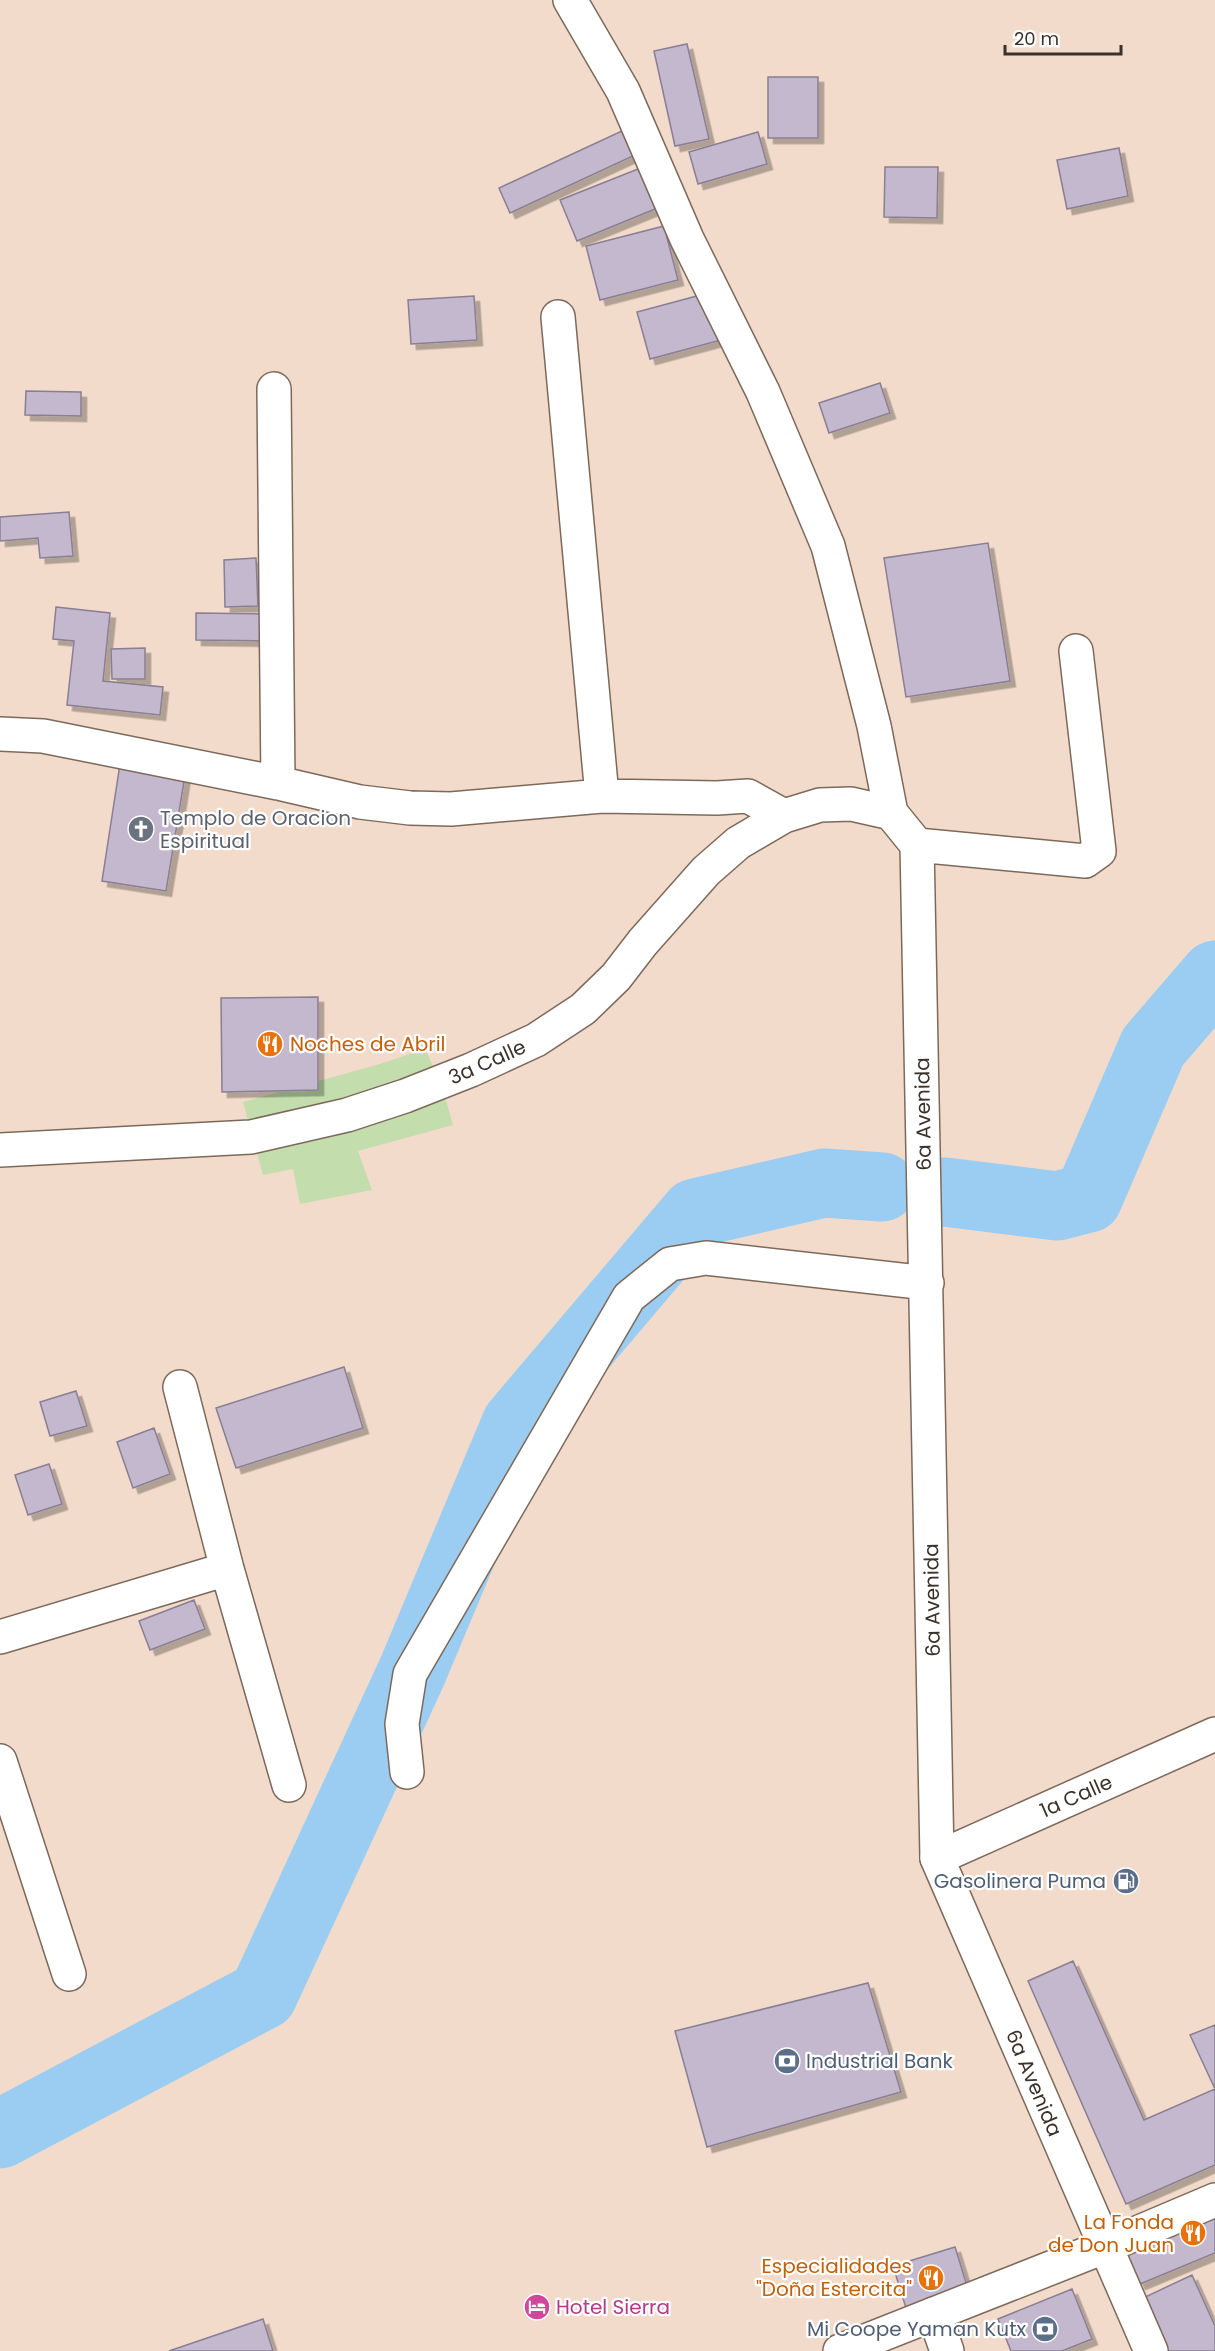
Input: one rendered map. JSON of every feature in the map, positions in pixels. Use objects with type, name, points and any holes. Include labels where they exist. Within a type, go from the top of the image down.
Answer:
[{"type":"street","points":[[570,0],[623,91],[687,239],[763,392],[828,546],[874,726],[891,813],[917,845],[1084,861],[1099,851],[1077,651]]},
{"type":"street","points":[[558,317],[602,796]]},
{"type":"street","points":[[274,389],[278,783]]},
{"type":"street","points":[[0,734],[43,736],[278,783],[360,802],[410,808],[451,809],[602,796],[717,798],[748,796],[784,816]]},
{"type":"street","name":"3a Calle","points":[[0,1150],[251,1137],[347,1115],[471,1070],[536,1041],[583,1009],[616,977],[643,942],[706,872],[738,843],[784,816],[820,805],[851,804],[891,813]]},
{"type":"street","name":"6a Avenida","points":[[917,845],[937,1857],[1151,2351]]},
{"type":"street","points":[[407,1772],[402,1724],[410,1674],[629,1297],[670,1264],[706,1258],[927,1284]]},
{"type":"street","points":[[180,1388],[227,1569],[289,1785]]},
{"type":"street","points":[[0,1637],[227,1569]]},
{"type":"street","name":"1a Calle","points":[[937,1857],[1215,1734]]},
{"type":"street","points":[[0,1761],[69,1974]]},
{"type":"street","points":[[840,2351],[1104,2247],[1215,2200]]},
{"type":"street","points":[[933,2314],[947,2351]]},
{"type":"green space","points":[[425,1049],[441,1083],[453,1125],[358,1151],[372,1190],[300,1204],[293,1169],[263,1175],[243,1102],[380,1064]]},
{"type":"building","points":[[687,44],[709,139],[675,146],[654,51]]},
{"type":"building","points":[[768,77],[818,77],[818,138],[768,138]]},
{"type":"building","points":[[624,130],[635,155],[510,213],[499,188]]},
{"type":"building","points":[[758,132],[767,164],[698,184],[689,152]]},
{"type":"building","points":[[1119,148],[1128,196],[1067,209],[1057,160]]},
{"type":"building","points":[[643,167],[660,207],[577,241],[560,200]]},
{"type":"building","points":[[885,167],[938,167],[937,218],[884,217]]},
{"type":"building","points":[[664,226],[678,280],[600,300],[586,246]]},
{"type":"building","points":[[708,293],[721,340],[650,359],[637,312]]},
{"type":"building","points":[[474,296],[477,340],[411,344],[408,300]]},
{"type":"building","points":[[880,383],[890,413],[829,433],[819,403]]},
{"type":"building","points":[[26,391],[81,392],[81,416],[25,415]]},
{"type":"building","points":[[69,512],[73,556],[40,558],[38,538],[0,541],[0,517]]},
{"type":"building","points":[[988,543],[1010,681],[906,697],[884,558]]},
{"type":"building","points":[[256,558],[258,606],[225,607],[224,560]]},
{"type":"building","points":[[56,607],[110,613],[103,681],[163,687],[160,715],[67,705],[74,641],[53,639]]},
{"type":"building","points":[[196,613],[266,614],[265,641],[196,640]]},
{"type":"building","points":[[145,648],[145,679],[112,679],[111,649]]},
{"type":"building","points":[[120,764],[185,775],[166,891],[102,881]]},
{"type":"building","name":"Noches de Abril","points":[[318,997],[318,1090],[222,1092],[221,998]]},
{"type":"building","points":[[344,1367],[363,1428],[236,1468],[216,1408]]},
{"type":"building","points":[[76,1391],[87,1426],[50,1436],[40,1402]]},
{"type":"building","points":[[154,1428],[170,1474],[133,1488],[117,1442]]},
{"type":"building","points":[[49,1464],[62,1504],[28,1515],[15,1475]]},
{"type":"building","points":[[194,1600],[205,1629],[150,1650],[139,1621]]},
{"type":"building","points":[[1073,1961],[1144,2120],[1215,2089],[1215,2165],[1126,2204],[1028,1981]]},
{"type":"building","name":"Industrial Bank","points":[[868,1983],[901,2092],[707,2147],[675,2031]]},
{"type":"building","points":[[1215,2025],[1215,2089],[1190,2035]]},
{"type":"building","name":"La Fonda de Don Juan","points":[[1215,2214],[1215,2253],[1140,2284],[1125,2251]]},
{"type":"building","name":"Especialidades \"Doña Estercita\"","points":[[955,2247],[968,2289],[906,2308],[893,2266]]},
{"type":"building","points":[[1192,2275],[1215,2326],[1215,2351],[1168,2351],[1143,2298]]},
{"type":"building","name":"Mi Coope Yaman Kutx","points":[[1072,2289],[1092,2339],[1062,2351],[1011,2351],[998,2319]]},
{"type":"building","points":[[263,2319],[273,2351],[169,2351]]},
{"type":"waterway","points":[[945,1192],[1057,1206],[1088,1198],[1153,1047],[1215,975]]},
{"type":"waterway","points":[[0,2134],[263,1995],[412,1672],[516,1424],[695,1213],[824,1183],[882,1187]]},
{"type":"place","name":"Templo de Oracion Espiritual","points":[[141,829]]},
{"type":"place","name":"Noches de Abril","points":[[270,1044]]},
{"type":"place","name":"Gasolinera Puma","points":[[1126,1881]]},
{"type":"place","name":"Industrial Bank","points":[[787,2061]]},
{"type":"place","name":"La Fonda de Don Juan","points":[[1193,2233]]},
{"type":"place","name":"Especialidades \"Doña Estercita\"","points":[[931,2278]]},
{"type":"place","name":"Hotel Sierra","points":[[537,2307]]},
{"type":"place","name":"Mi Coope Yaman Kutx","points":[[1045,2329]]}]
